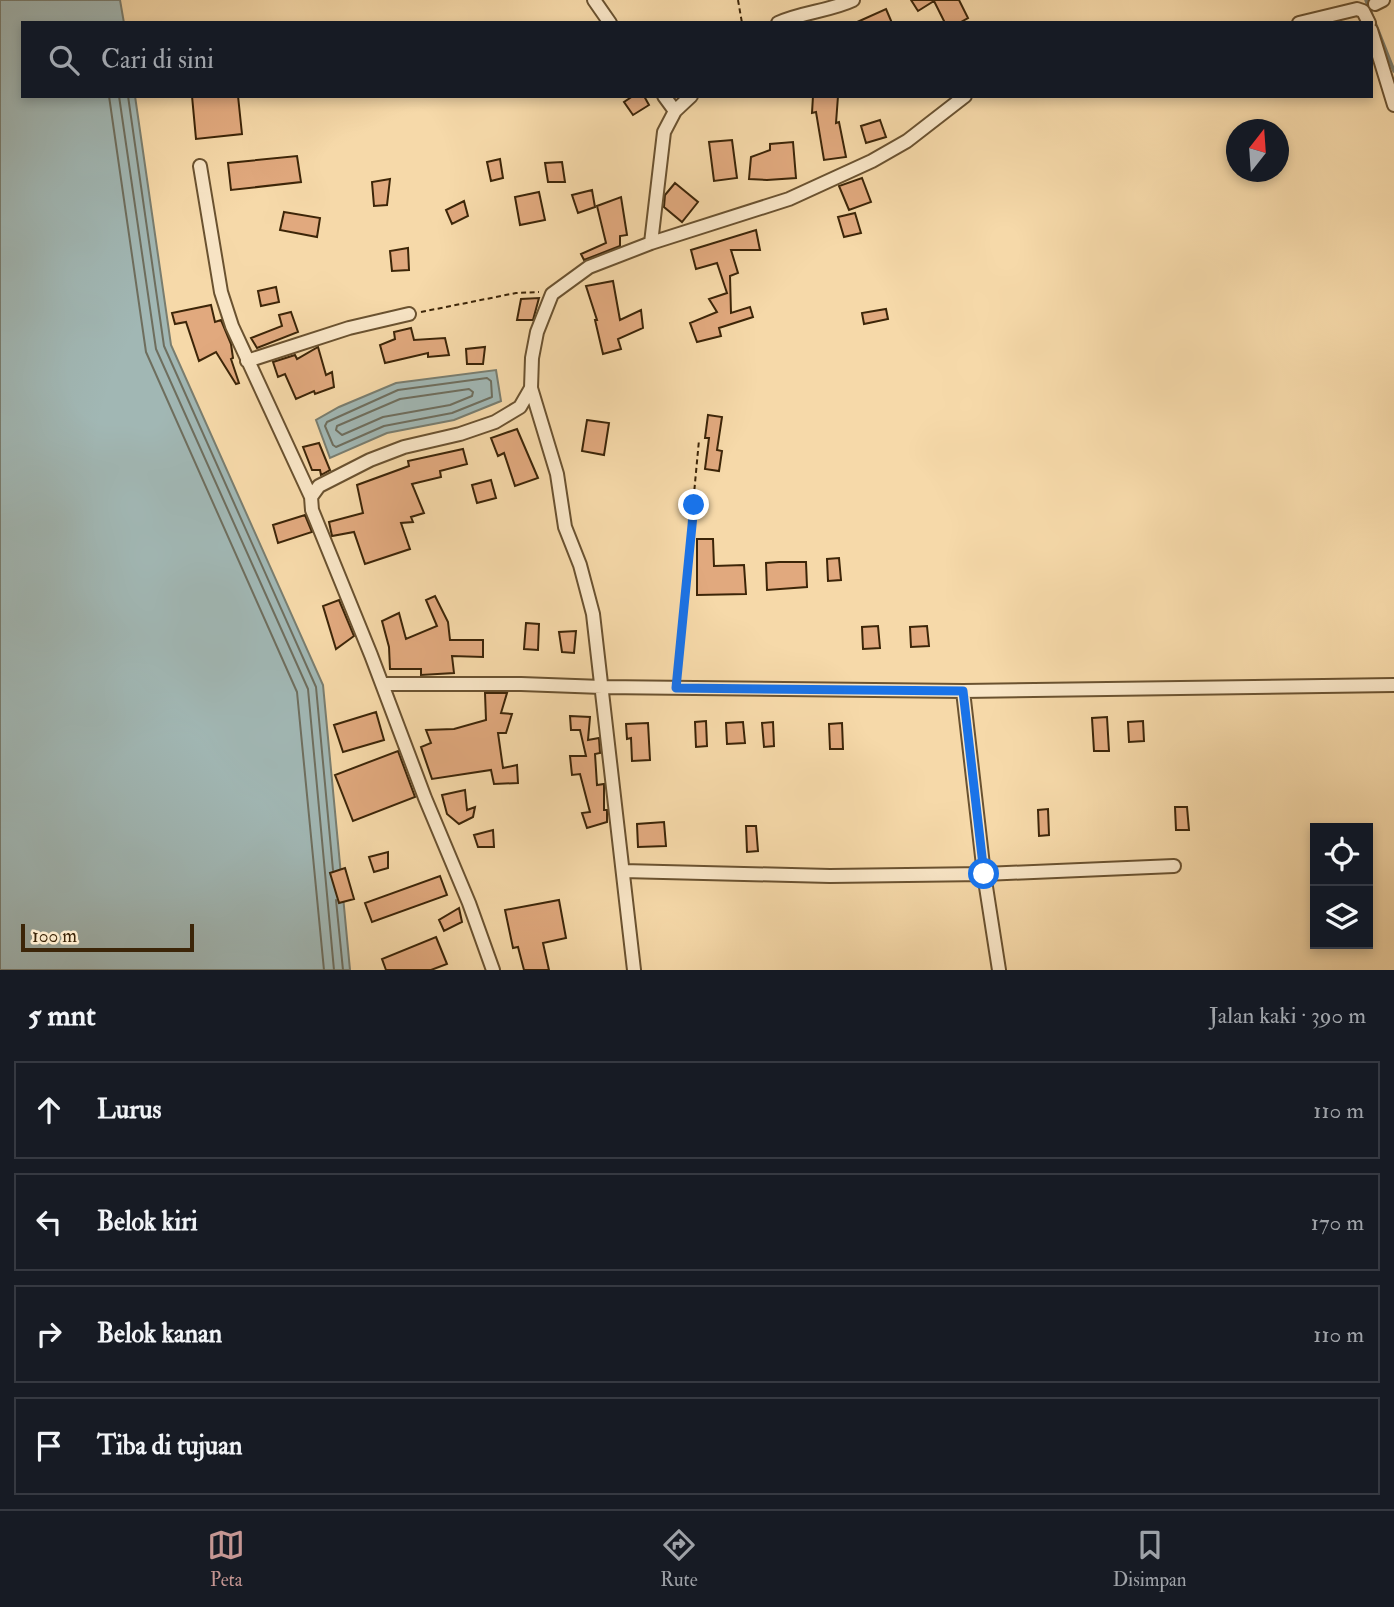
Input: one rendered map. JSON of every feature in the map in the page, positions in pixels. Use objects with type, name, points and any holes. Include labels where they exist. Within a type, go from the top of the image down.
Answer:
[{"type":"street","points":[[594,0],[609,21]]},
{"type":"street","points":[[783,21],[853,0]]},
{"type":"street","points":[[1307,21],[1357,9],[1363,11],[1368,21]]},
{"type":"street","points":[[1373,37],[1394,105]]},
{"type":"street","points":[[665,98],[675,111]]},
{"type":"street","points":[[651,243],[664,132],[675,111],[689,98]]},
{"type":"street","points":[[635,970],[593,614],[588,589],[565,527],[557,474],[531,388],[532,358],[537,332],[552,294],[589,267],[651,243],[789,199],[852,171],[907,141],[962,98]]},
{"type":"street","points":[[200,166],[221,292],[232,326],[311,497],[312,510],[493,970]]},
{"type":"street","points":[[247,361],[349,328],[409,314]]},
{"type":"street","points":[[311,497],[319,486],[370,460],[404,447],[460,434],[495,422],[520,407],[531,388]]},
{"type":"street","points":[[382,684],[963,691],[1394,685]]},
{"type":"street","points":[[963,691],[984,874],[999,970]]},
{"type":"street","points":[[623,872],[830,876],[984,874],[1174,866]]},
{"type":"path","points":[[738,0],[743,21]]},
{"type":"path","points":[[409,314],[516,293],[531,291],[552,294]]},
{"type":"path","points":[[676,688],[699,440]]},
{"type":"water","points":[[0,0],[120,0],[124,21],[21,21],[21,98],[135,98],[171,345],[323,685],[350,970],[0,970]]},
{"type":"water","points":[[496,370],[501,401],[454,420],[387,433],[330,458],[316,420],[339,407],[396,383]]},
{"type":"building","points":[[911,0],[959,0],[968,18],[963,21],[944,21],[934,1],[918,11]]},
{"type":"building","points":[[886,9],[891,21],[859,21]]},
{"type":"building","points":[[192,98],[238,98],[242,134],[196,139]]},
{"type":"building","points":[[630,98],[645,98],[649,105],[633,115],[624,102]]},
{"type":"building","points":[[813,98],[838,98],[836,123],[839,122],[846,157],[824,160],[816,112],[812,113]]},
{"type":"building","points":[[880,120],[886,137],[866,143],[861,126]]},
{"type":"building","points":[[732,140],[737,178],[714,181],[709,142]]},
{"type":"building","points":[[793,142],[796,178],[749,179],[751,157],[770,150],[770,144]]},
{"type":"building","points":[[297,156],[301,182],[231,190],[228,163]]},
{"type":"building","points":[[500,159],[503,178],[491,181],[487,162]]},
{"type":"building","points":[[562,162],[565,182],[548,182],[545,163]]},
{"type":"building","points":[[862,178],[871,202],[849,210],[839,186]]},
{"type":"building","points":[[390,179],[387,205],[374,206],[372,182]]},
{"type":"building","points":[[675,183],[698,202],[682,222],[664,207],[665,195]]},
{"type":"building","points":[[592,190],[595,207],[578,213],[572,195]]},
{"type":"building","points":[[539,192],[545,220],[520,225],[515,197]]},
{"type":"building","points":[[621,197],[627,235],[620,236],[620,246],[584,260],[581,254],[606,243],[597,206]]},
{"type":"building","points":[[464,201],[468,216],[452,224],[446,210]]},
{"type":"building","points":[[284,212],[320,218],[317,237],[280,230]]},
{"type":"building","points":[[855,213],[861,233],[844,237],[838,217]]},
{"type":"building","points":[[756,230],[760,250],[731,250],[738,273],[730,276],[731,313],[750,307],[753,317],[719,328],[721,336],[697,342],[690,323],[717,312],[709,299],[727,293],[717,263],[696,269],[691,250]]},
{"type":"building","points":[[408,248],[409,270],[392,271],[390,251]]},
{"type":"building","points":[[613,281],[620,320],[641,310],[643,328],[618,339],[621,349],[603,354],[597,320],[586,286]]},
{"type":"building","points":[[276,287],[279,302],[261,306],[258,291]]},
{"type":"building","points":[[539,298],[533,320],[517,320],[521,299]]},
{"type":"building","points":[[211,305],[215,322],[221,320],[231,344],[231,359],[239,383],[236,384],[216,352],[199,361],[186,322],[175,324],[172,313]]},
{"type":"building","points":[[886,309],[888,319],[864,324],[862,313]]},
{"type":"building","points":[[291,312],[298,332],[257,348],[251,338],[282,326],[279,315]]},
{"type":"building","points":[[411,328],[414,340],[445,338],[449,355],[428,357],[428,353],[385,363],[380,345],[395,339],[394,332]]},
{"type":"building","points":[[318,347],[326,375],[332,372],[334,387],[315,394],[314,391],[296,399],[285,374],[278,377],[273,362],[295,355],[297,359]]},
{"type":"building","points":[[485,347],[483,364],[467,364],[466,349]]},
{"type":"building","points":[[708,415],[722,417],[717,450],[722,451],[719,471],[705,469],[709,438],[705,438]]},
{"type":"building","points":[[587,420],[609,423],[604,455],[582,451]]},
{"type":"building","points":[[517,429],[538,478],[515,486],[504,453],[498,456],[491,438]]},
{"type":"building","points":[[319,443],[330,470],[321,475],[320,470],[312,470],[303,447]]},
{"type":"building","points":[[463,449],[467,464],[440,471],[441,477],[412,484],[424,513],[411,517],[413,522],[401,523],[410,549],[365,564],[354,532],[332,536],[329,522],[363,513],[357,485],[409,466],[408,461]]},
{"type":"building","points":[[491,480],[496,498],[477,503],[472,485]]},
{"type":"building","points":[[305,515],[312,532],[278,543],[273,525]]},
{"type":"building","points":[[697,539],[713,539],[714,566],[744,565],[746,594],[697,595]]},
{"type":"building","points":[[839,558],[841,580],[828,581],[827,559]]},
{"type":"building","points":[[806,562],[807,587],[767,590],[766,563]]},
{"type":"building","points":[[435,596],[448,622],[450,640],[483,640],[483,657],[452,656],[454,673],[421,675],[421,669],[390,669],[389,647],[382,621],[399,613],[406,639],[437,626],[426,600]]},
{"type":"building","points":[[339,600],[354,636],[336,649],[323,606]]},
{"type":"building","points":[[526,623],[539,624],[538,650],[524,649]]},
{"type":"building","points":[[878,626],[880,648],[863,649],[862,627]]},
{"type":"building","points":[[927,626],[929,646],[911,647],[910,627]]},
{"type":"building","points":[[576,631],[574,653],[562,652],[559,632]]},
{"type":"building","points":[[485,693],[507,693],[501,713],[512,714],[506,733],[498,733],[503,768],[517,765],[518,783],[494,784],[491,770],[432,779],[421,747],[431,743],[426,730],[454,729],[486,720]]},
{"type":"building","points":[[376,712],[384,740],[343,752],[334,725]]},
{"type":"building","points":[[570,716],[590,717],[588,740],[599,738],[600,753],[595,754],[597,785],[604,784],[607,822],[587,828],[582,813],[590,812],[580,774],[572,775],[570,756],[586,756],[580,730],[571,730]]},
{"type":"building","points":[[1107,717],[1109,751],[1094,751],[1092,718]]},
{"type":"building","points":[[706,721],[707,746],[696,747],[695,722]]},
{"type":"building","points":[[1143,721],[1144,741],[1129,742],[1128,722]]},
{"type":"building","points":[[743,722],[745,743],[727,744],[726,723]]},
{"type":"building","points":[[773,722],[774,746],[764,747],[762,723]]},
{"type":"building","points":[[648,723],[650,760],[632,761],[631,738],[627,739],[626,724]]},
{"type":"building","points":[[842,723],[843,749],[830,749],[829,724]]},
{"type":"building","points":[[398,751],[415,797],[353,821],[335,775]]},
{"type":"building","points":[[465,790],[467,810],[475,807],[473,817],[459,824],[447,814],[442,795]]},
{"type":"building","points":[[1175,807],[1187,807],[1189,830],[1176,830]]},
{"type":"building","points":[[1048,809],[1049,835],[1039,836],[1038,810]]},
{"type":"building","points":[[664,822],[666,846],[638,847],[637,824]]},
{"type":"building","points":[[746,826],[756,826],[758,851],[747,852]]},
{"type":"building","points":[[493,830],[494,847],[478,847],[474,835]]},
{"type":"building","points":[[388,852],[388,868],[374,872],[369,857]]},
{"type":"building","points":[[345,868],[354,899],[339,903],[330,873]]},
{"type":"building","points":[[440,876],[447,895],[372,922],[365,903]]},
{"type":"building","points":[[559,900],[566,938],[543,943],[549,970],[524,970],[518,947],[513,948],[505,910]]},
{"type":"building","points":[[459,908],[462,922],[444,931],[439,920]]},
{"type":"building","points":[[436,937],[447,964],[431,970],[386,970],[382,959]]},
{"type":"waterway","points":[[1366,0],[1394,71]]},
{"type":"route","points":[[694,505],[676,688],[963,691],[984,874]]}]
